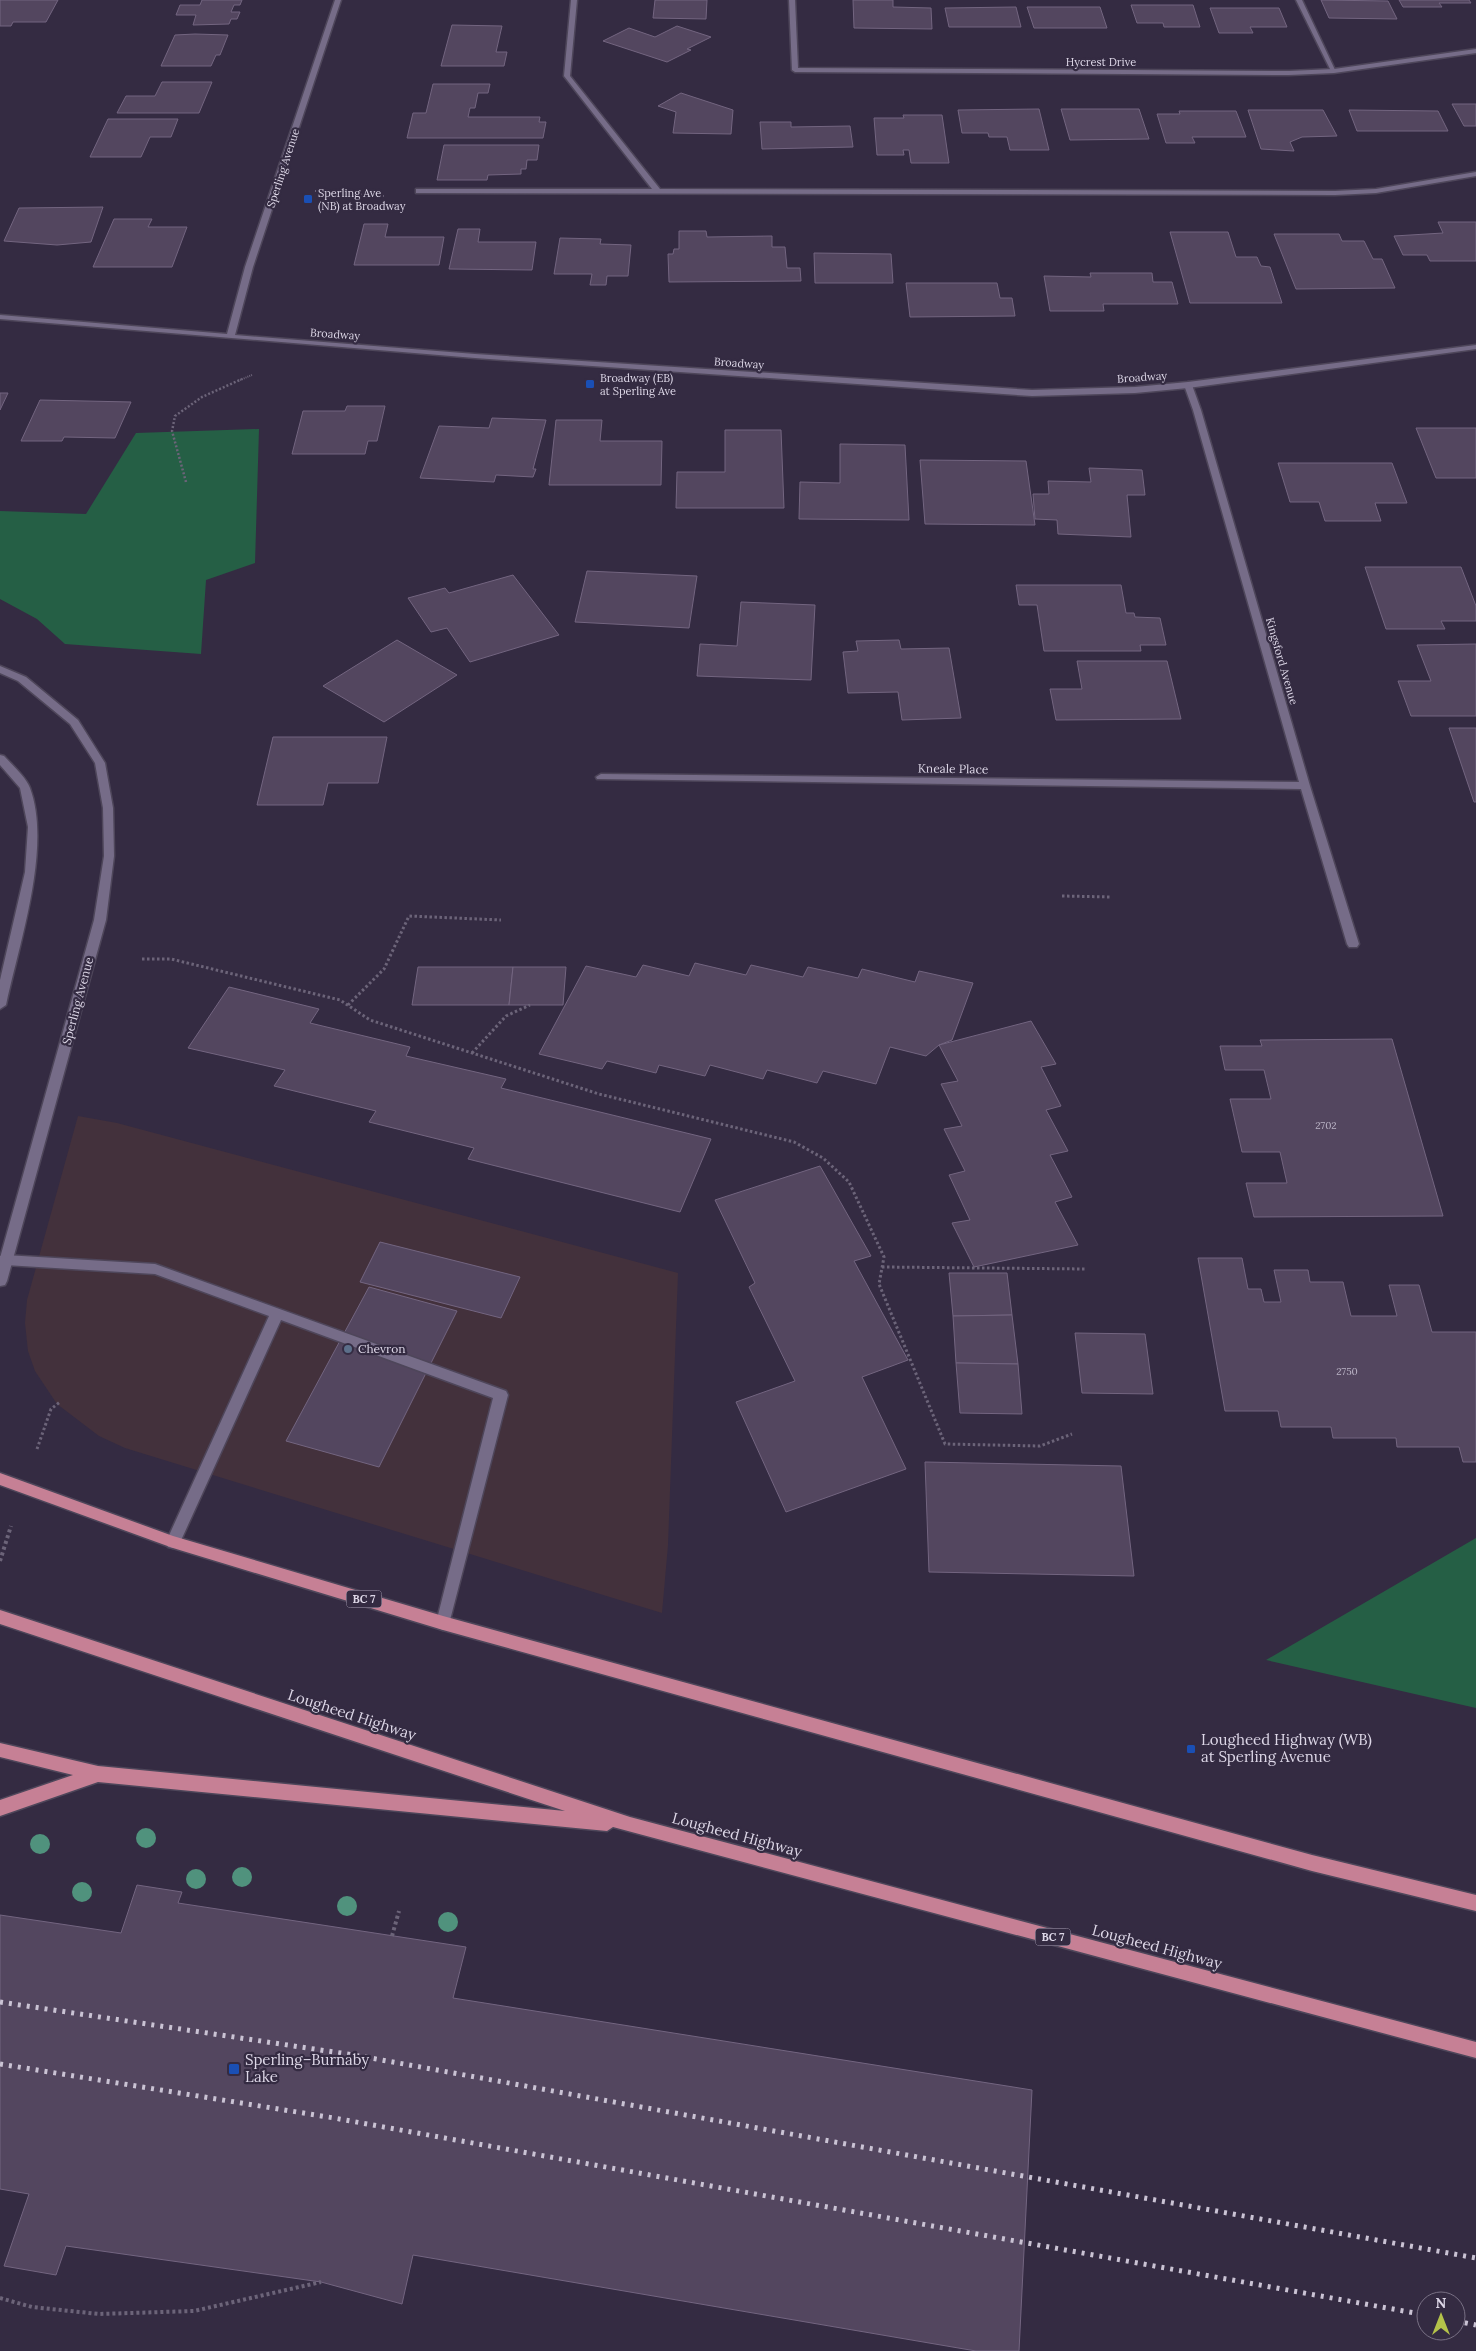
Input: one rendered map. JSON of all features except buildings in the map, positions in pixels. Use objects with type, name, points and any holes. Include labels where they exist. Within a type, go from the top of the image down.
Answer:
[{"type":"main road","name":"BC 7","points":[[0,1479],[174,1542],[443,1623],[1312,1863],[1476,1903]]},
{"type":"main road","name":"Lougheed Highway","points":[[0,1617],[630,1825],[1476,2050]]},
{"type":"main road","points":[[0,1750],[98,1774],[630,1825]]},
{"type":"main road","points":[[0,1808],[98,1774]]},
{"type":"street","name":"Sperling Avenue","points":[[230,336],[249,267],[338,0]]},
{"type":"street","points":[[574,0],[567,76],[658,191]]},
{"type":"street","name":"Hycrest Drive","points":[[792,0],[795,70],[1290,73],[1334,71],[1476,51]]},
{"type":"street","points":[[1299,0],[1334,71]]},
{"type":"street","points":[[419,191],[1335,193],[1376,191],[1476,174]]},
{"type":"street","name":"Broadway","points":[[0,317],[475,356],[1032,393],[1188,385],[1476,347]]},
{"type":"street","name":"Kingsford Avenue","points":[[1188,385],[1197,410],[1305,786],[1353,944]]},
{"type":"street","name":"Sperling Avenue","points":[[0,669],[22,679],[74,722],[100,763],[108,808],[109,856],[100,920],[0,1281]]},
{"type":"street","points":[[0,758],[25,787],[33,827],[28,881],[0,1005]]},
{"type":"street","name":"Kneale Place","points":[[601,777],[1305,786]]},
{"type":"street","points":[[5,1260],[155,1269],[501,1395],[443,1623]]},
{"type":"street","points":[[174,1542],[209,1460],[277,1314]]},
{"type":"path","points":[[310,190],[348,192]]},
{"type":"path","points":[[186,482],[172,432],[174,416],[202,397],[249,377],[256,371]]},
{"type":"path","points":[[1062,896],[1111,897]]},
{"type":"path","points":[[348,1005],[384,969],[409,916],[501,920]]},
{"type":"path","points":[[142,959],[171,959],[340,1000],[370,1020],[599,1094],[794,1142],[823,1158],[848,1182],[884,1257],[879,1284],[945,1444],[1040,1446],[1072,1434]]},
{"type":"path","points":[[472,1053],[506,1016],[530,1005]]},
{"type":"path","points":[[882,1267],[1086,1269]]},
{"type":"path","points":[[392,1936],[399,1911]]},
{"type":"path","points":[[0,2298],[32,2308],[99,2314],[194,2311],[321,2282]]},
{"type":"shaded area","points":[[78,1116],[117,1123],[678,1273],[668,1545],[662,1613],[125,1448],[99,1436],[57,1404],[35,1371],[28,1351],[25,1323],[27,1300]]},
{"type":"green space","points":[[259,429],[255,563],[206,580],[201,654],[65,644],[37,619],[0,599],[0,511],[86,514],[136,433]]},
{"type":"green space","points":[[1476,1538],[1476,1708],[1266,1660]]},
{"type":"railway","points":[[0,2002],[354,2055],[1476,2258]]},
{"type":"railway","points":[[0,2064],[334,2118],[1416,2313]]},
{"type":"railway","points":[[1466,2323],[1476,2325]]},
{"type":"place","name":"Sperling Ave (NB) at Broadway","points":[[308,199]]},
{"type":"place","name":"Broadway (EB) at Sperling Ave","points":[[590,384]]},
{"type":"place","name":"Chevron","points":[[348,1349]]},
{"type":"place","name":"Lougheed Highway (WB) at Sperling Avenue","points":[[1191,1749]]},
{"type":"place","name":"Sperling–Burnaby Lake","points":[[234,2069]]}]
